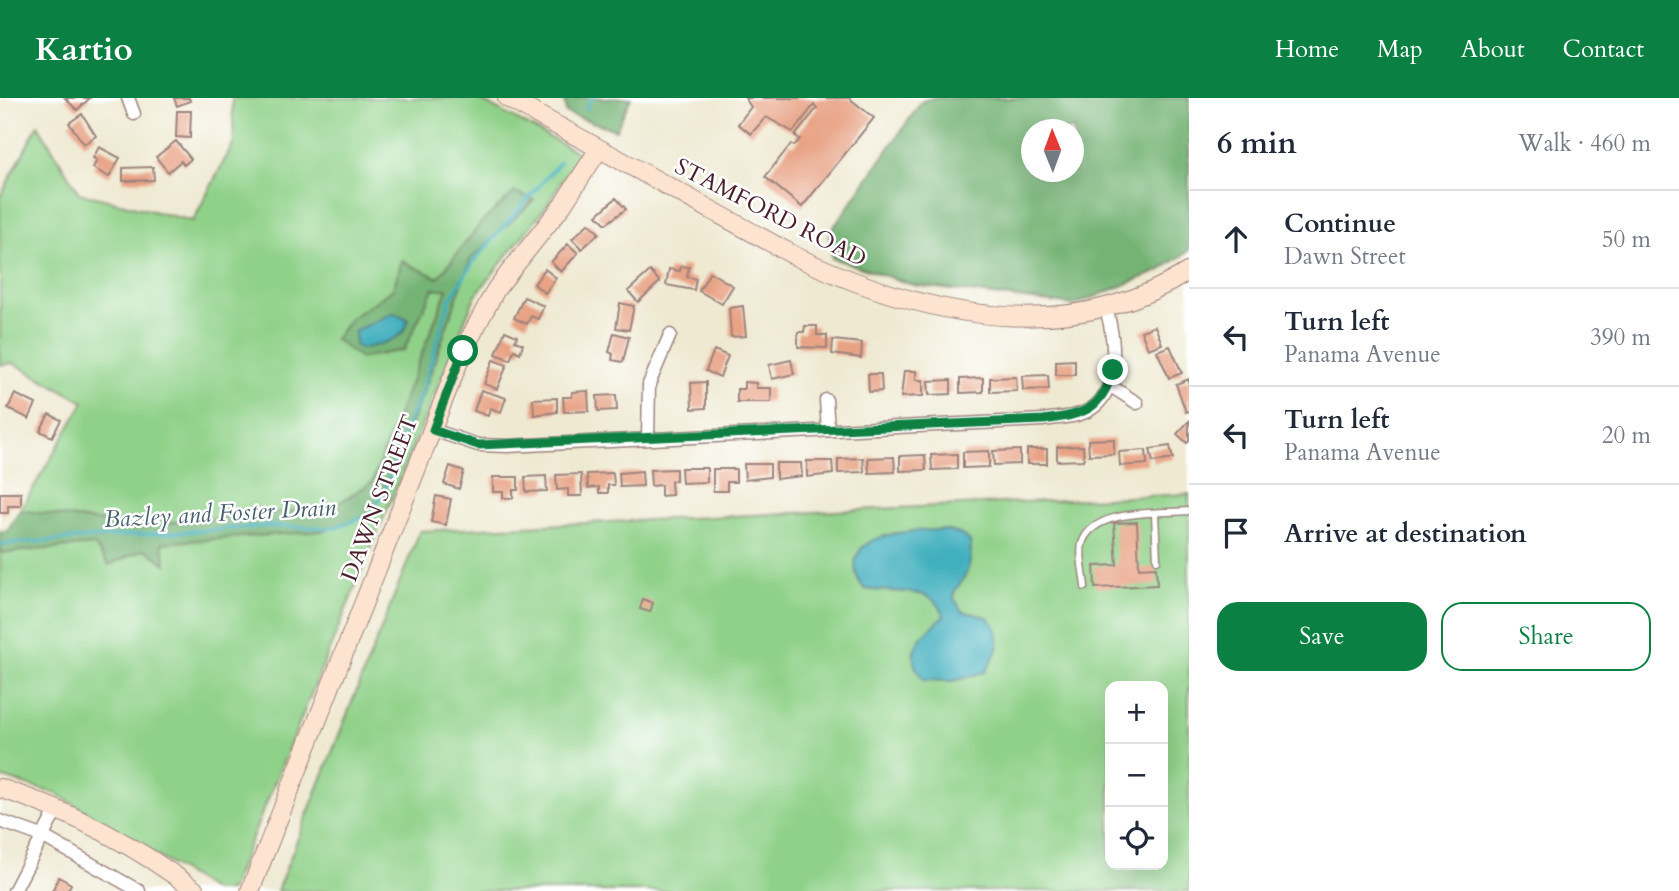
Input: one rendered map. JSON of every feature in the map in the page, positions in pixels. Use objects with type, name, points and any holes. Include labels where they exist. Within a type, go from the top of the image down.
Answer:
[{"type":"street","points":[[128,98],[134,114]]},
{"type":"street","name":"STAMFORD ROAD","points":[[507,98],[797,257],[843,279],[904,300],[1004,317],[1067,316],[1106,308],[1154,291],[1188,274]]},
{"type":"street","name":"DAWN STREET","points":[[250,891],[463,351],[496,289],[562,206],[599,149]]},
{"type":"street","points":[[433,430],[478,445],[1043,420],[1079,414],[1096,406],[1109,385],[1113,370],[1106,308]]},
{"type":"street","points":[[648,439],[649,384],[670,335]]},
{"type":"street","points":[[1109,385],[1137,403]]},
{"type":"street","points":[[826,400],[828,430]]},
{"type":"street","points":[[0,788],[58,809],[131,846],[196,891]]},
{"type":"street","points":[[14,891],[58,809]]},
{"type":"street","points":[[0,821],[42,836],[139,891]]},
{"type":"lane","points":[[1085,587],[1082,546],[1092,527],[1105,518],[1189,511]]},
{"type":"lane","points":[[1155,514],[1157,560]]},
{"type":"green space","points":[[232,98],[476,98],[579,153],[545,208],[475,296],[230,891],[214,891],[57,794],[0,777],[0,531],[8,531],[84,402],[13,363],[0,365],[0,197],[38,125],[79,193],[193,221],[234,142]]},
{"type":"green space","points":[[564,98],[631,98],[616,130],[566,113]]},
{"type":"green space","points":[[933,98],[1189,98],[1189,251],[1159,271],[1074,305],[913,285],[832,258],[829,234],[922,101]]},
{"type":"green space","points":[[515,192],[534,200],[470,260],[425,389],[374,514],[323,531],[162,543],[166,564],[145,549],[109,565],[94,545],[0,553],[0,531],[7,531],[20,510],[131,526],[332,507],[372,482],[447,289],[433,289],[404,350],[360,358],[335,339],[350,319],[393,289],[402,261],[438,278],[482,222]]},
{"type":"green space","points":[[1189,494],[1189,891],[277,891],[420,531]]},
{"type":"water","points":[[393,313],[408,319],[403,332],[383,343],[361,349],[355,345],[355,331]]},
{"type":"water","points":[[945,530],[960,534],[970,541],[968,567],[955,590],[954,598],[962,611],[987,617],[997,630],[998,644],[985,672],[953,681],[923,680],[916,669],[914,651],[922,637],[944,616],[939,606],[932,599],[911,592],[865,589],[857,578],[855,564],[858,553],[866,544],[878,538],[906,532]]},
{"type":"building","points":[[65,98],[90,98],[77,110]]},
{"type":"building","points":[[174,98],[189,98],[190,101],[177,106]]},
{"type":"building","points":[[745,98],[849,98],[874,118],[802,207],[765,177],[791,144],[794,146],[800,139],[795,136],[817,108],[814,105],[793,132],[766,117],[751,134],[738,124],[751,107]]},
{"type":"building","points":[[177,111],[191,111],[190,138],[176,137]]},
{"type":"building","points":[[82,114],[96,136],[84,144],[69,123]]},
{"type":"building","points":[[176,141],[191,159],[184,165],[181,161],[168,172],[156,157]]},
{"type":"building","points":[[99,147],[120,158],[109,177],[93,168],[97,160],[93,158]]},
{"type":"building","points":[[153,167],[154,180],[123,181],[123,168]]},
{"type":"building","points":[[616,198],[626,209],[606,224],[597,215]]},
{"type":"building","points":[[589,223],[599,233],[582,249],[572,239]]},
{"type":"building","points":[[568,244],[578,253],[561,272],[551,262]]},
{"type":"building","points":[[681,266],[689,267],[687,277],[696,279],[694,290],[666,285],[669,269],[680,271]]},
{"type":"building","points":[[545,269],[556,278],[545,293],[534,284]]},
{"type":"building","points":[[650,271],[660,282],[638,302],[628,291]]},
{"type":"building","points":[[710,272],[733,286],[722,304],[699,291]]},
{"type":"building","points":[[524,297],[544,306],[538,319],[531,316],[527,324],[514,318]]},
{"type":"building","points":[[620,303],[634,306],[629,330],[616,328]]},
{"type":"building","points":[[743,306],[746,336],[731,337],[729,308]]},
{"type":"building","points":[[805,326],[817,326],[817,335],[827,335],[827,348],[798,347],[798,332],[804,332]]},
{"type":"building","points":[[1155,326],[1162,344],[1148,349],[1141,331]]},
{"type":"building","points":[[505,331],[517,336],[515,341],[523,344],[520,353],[514,350],[510,360],[496,354]]},
{"type":"building","points":[[614,333],[629,337],[623,362],[612,360],[613,354],[609,352]]},
{"type":"building","points":[[833,340],[862,343],[861,358],[832,354]]},
{"type":"building","points":[[1170,346],[1182,373],[1169,378],[1157,351]]},
{"type":"building","points":[[714,350],[728,356],[720,377],[706,371]]},
{"type":"building","points":[[493,360],[507,365],[497,389],[484,384]]},
{"type":"building","points":[[791,360],[794,374],[772,379],[769,365]]},
{"type":"building","points":[[1075,360],[1075,375],[1056,375],[1056,361]]},
{"type":"building","points":[[904,371],[916,371],[916,380],[923,380],[923,396],[901,397]]},
{"type":"building","points":[[868,374],[881,374],[882,391],[869,392]]},
{"type":"building","points":[[1048,375],[1049,389],[1023,390],[1022,376]]},
{"type":"building","points":[[1016,377],[1017,391],[990,392],[990,378]]},
{"type":"building","points":[[983,378],[983,392],[960,393],[960,379]]},
{"type":"building","points":[[1189,379],[1189,411],[1186,412],[1176,384]]},
{"type":"building","points":[[951,380],[951,394],[929,395],[928,381]]},
{"type":"building","points":[[706,382],[706,408],[692,409],[691,383]]},
{"type":"building","points":[[744,382],[756,383],[756,388],[771,388],[771,402],[737,402],[737,389],[744,389]]},
{"type":"building","points":[[481,390],[506,398],[501,412],[490,408],[488,416],[474,411]]},
{"type":"building","points":[[588,391],[589,411],[564,412],[563,397],[572,397],[572,392]]},
{"type":"building","points":[[15,394],[36,404],[29,419],[8,408]]},
{"type":"building","points":[[616,395],[617,410],[598,411],[597,396]]},
{"type":"building","points":[[557,398],[557,412],[534,415],[533,399]]},
{"type":"building","points":[[49,414],[61,420],[52,437],[40,431]]},
{"type":"building","points":[[1189,421],[1189,441],[1187,443],[1177,434]]},
{"type":"building","points":[[1114,439],[1114,454],[1089,455],[1088,440]]},
{"type":"building","points":[[1083,446],[1084,460],[1057,461],[1057,447]]},
{"type":"building","points":[[1170,446],[1173,459],[1153,462],[1150,449]]},
{"type":"building","points":[[1027,449],[1047,449],[1047,464],[1027,464]]},
{"type":"building","points":[[1020,450],[1020,464],[994,465],[993,451]]},
{"type":"building","points":[[1146,450],[1147,464],[1120,466],[1119,452]]},
{"type":"building","points":[[989,451],[989,467],[963,468],[963,452]]},
{"type":"building","points":[[957,454],[957,469],[932,470],[931,455]]},
{"type":"building","points":[[925,455],[926,470],[900,471],[900,456]]},
{"type":"building","points":[[894,457],[895,472],[869,473],[868,458]]},
{"type":"building","points":[[863,458],[864,472],[838,473],[838,459]]},
{"type":"building","points":[[807,461],[832,461],[833,474],[807,477]]},
{"type":"building","points":[[776,463],[801,463],[802,476],[776,479]]},
{"type":"building","points":[[744,464],[770,464],[770,477],[745,480]]},
{"type":"building","points":[[450,466],[464,471],[459,489],[444,484]]},
{"type":"building","points":[[681,468],[707,468],[707,482],[682,483]]},
{"type":"building","points":[[676,469],[676,481],[671,481],[672,495],[661,496],[661,485],[651,486],[650,470]]},
{"type":"building","points":[[713,469],[736,469],[736,482],[727,482],[727,491],[713,491]]},
{"type":"building","points":[[642,471],[643,486],[620,487],[619,473]]},
{"type":"building","points":[[613,473],[614,485],[608,485],[608,493],[599,493],[599,487],[588,488],[587,474]]},
{"type":"building","points":[[581,474],[582,496],[568,496],[568,489],[557,490],[556,475]]},
{"type":"building","points":[[546,476],[547,491],[526,492],[525,477]]},
{"type":"building","points":[[493,477],[518,477],[518,490],[513,490],[513,498],[503,498],[503,492],[493,492]]},
{"type":"building","points":[[0,493],[21,493],[21,506],[8,506],[8,513],[0,513]]},
{"type":"building","points":[[436,496],[451,499],[446,525],[431,522]]},
{"type":"building","points":[[1137,522],[1139,568],[1156,567],[1157,585],[1095,588],[1094,566],[1117,565],[1114,523]]},
{"type":"building","points":[[643,599],[653,603],[650,612],[640,609]]},
{"type":"building","points":[[59,877],[71,884],[67,891],[52,891]]},
{"type":"waterway","name":"Bazley and Foster Drain","points":[[586,109],[592,98]]},
{"type":"waterway","name":"Bazley and Foster Drain","points":[[0,544],[270,526],[333,528],[370,515],[386,489],[406,428],[421,395],[450,299],[473,262],[560,162]]},
{"type":"route","points":[[463,351],[433,430],[478,445],[507,446],[1043,420],[1079,414],[1096,406],[1109,385],[1113,370]]}]
